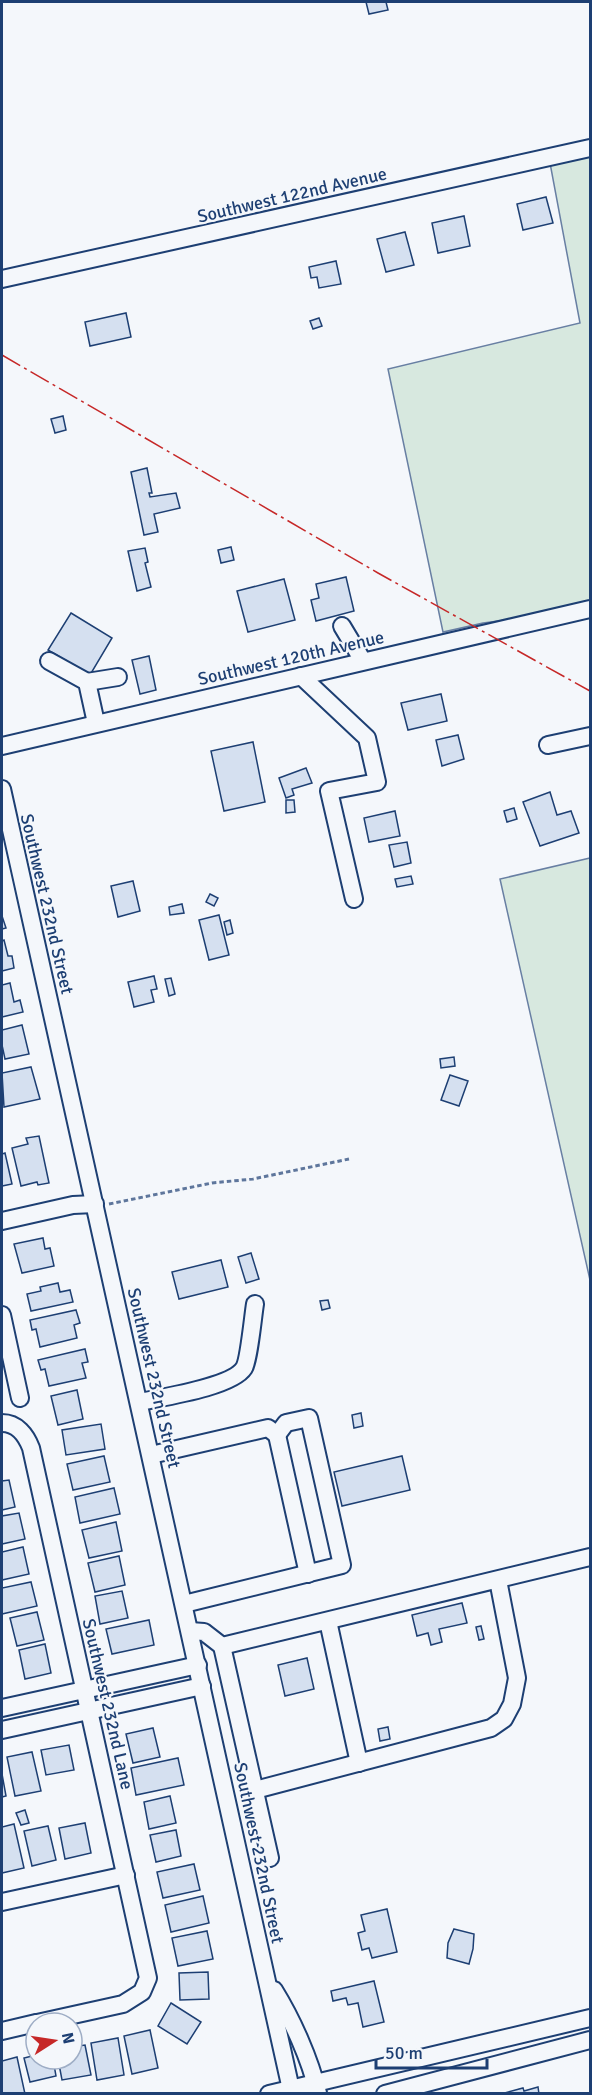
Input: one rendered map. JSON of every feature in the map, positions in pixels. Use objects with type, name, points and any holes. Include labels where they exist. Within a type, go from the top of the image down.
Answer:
[{"type":"street","name":"Southwest 122nd Avenue","points":[[2,279],[591,148]]},
{"type":"street","name":"Southwest 120th Avenue","points":[[2,746],[591,609]]},
{"type":"street","points":[[342,626],[363,661]]},
{"type":"street","points":[[49,661],[87,682],[118,677]]},
{"type":"street","points":[[301,676],[367,738],[377,782],[329,791],[354,898]]},
{"type":"street","points":[[87,682],[96,723]]},
{"type":"street","points":[[548,746],[591,736]]},
{"type":"street","name":"Southwest 232nd Street","points":[[2,789],[140,1402],[291,2091]]},
{"type":"street","points":[[2,1221],[73,1205],[95,1204]]},
{"type":"street","points":[[140,1402],[212,1386],[237,1376],[246,1366],[255,1304]]},
{"type":"street","points":[[2,1316],[4,1339],[20,1398]]},
{"type":"street","points":[[184,1604],[342,1565],[309,1418],[286,1423],[277,1435]]},
{"type":"street","name":"Southwest 232nd Lane","points":[[9,1425],[25,1435],[31,1448],[148,1972],[147,1984],[142,1992],[123,2004],[84,2013]]},
{"type":"street","points":[[151,1455],[268,1428],[277,1435],[308,1574]]},
{"type":"street","points":[[222,1646],[591,1557]]},
{"type":"street","points":[[255,1790],[491,1728],[504,1719],[512,1704],[517,1678],[498,1580]]},
{"type":"street","points":[[328,1621],[359,1763]]},
{"type":"street","points":[[190,1631],[204,1632],[222,1646],[270,1858]]},
{"type":"street","points":[[2,1708],[198,1665]]},
{"type":"street","points":[[2,1730],[202,1686]]},
{"type":"street","points":[[2,1902],[126,1875]]},
{"type":"street","name":"Southwest 232nd Street","points":[[266,1976],[282,2003],[317,2088]]},
{"type":"street","points":[[269,2094],[317,2088],[591,2018]]},
{"type":"street","points":[[2,2031],[24,2026]]},
{"type":"street","points":[[385,2094],[591,2040]]},
{"type":"path","points":[[95,1204],[109,1204],[212,1184],[253,1179],[349,1159]]},
{"type":"shaded area","points":[[590,154],[590,602],[443,632],[388,369],[580,323],[550,163]]},
{"type":"shaded area","points":[[590,858],[590,1280],[500,879]]},
{"type":"building","points":[[366,2],[386,2],[388,10],[369,14]]},
{"type":"building","points":[[546,197],[553,223],[523,230],[517,204]]},
{"type":"building","points":[[464,216],[470,246],[438,253],[432,223]]},
{"type":"building","points":[[405,232],[414,265],[386,272],[377,239]]},
{"type":"building","points":[[336,261],[341,284],[319,288],[317,277],[311,278],[309,267]]},
{"type":"building","points":[[126,313],[131,337],[90,346],[85,322]]},
{"type":"building","points":[[319,318],[322,326],[313,329],[310,321]]},
{"type":"building","points":[[63,416],[66,430],[55,433],[51,419]]},
{"type":"building","points":[[147,468],[152,493],[149,493],[150,497],[176,493],[180,508],[154,514],[158,532],[144,535],[131,472]]},
{"type":"building","points":[[231,547],[234,560],[221,563],[218,550]]},
{"type":"building","points":[[145,548],[148,562],[145,563],[151,587],[137,591],[128,551]]},
{"type":"building","points":[[346,577],[354,611],[316,621],[311,600],[319,598],[316,584]]},
{"type":"building","points":[[284,579],[295,620],[248,632],[237,591]]},
{"type":"building","points":[[71,613],[112,638],[90,675],[48,650]]},
{"type":"building","points":[[149,656],[156,690],[140,694],[132,660]]},
{"type":"building","points":[[441,694],[447,721],[408,730],[401,703]]},
{"type":"building","points":[[458,735],[464,759],[442,766],[436,740]]},
{"type":"building","points":[[253,742],[265,802],[224,811],[211,751]]},
{"type":"building","points":[[306,768],[312,783],[292,789],[294,795],[286,798],[279,778]]},
{"type":"building","points":[[550,792],[557,815],[571,811],[579,833],[540,846],[523,802]]},
{"type":"building","points":[[286,800],[294,800],[295,812],[286,813]]},
{"type":"building","points":[[514,808],[517,819],[507,822],[504,811]]},
{"type":"building","points":[[395,811],[400,836],[369,842],[364,818]]},
{"type":"building","points":[[407,842],[411,863],[394,867],[389,845]]},
{"type":"building","points":[[411,876],[413,884],[397,887],[395,879]]},
{"type":"building","points":[[133,881],[140,911],[118,917],[111,886]]},
{"type":"building","points":[[210,894],[218,898],[214,906],[206,902]]},
{"type":"building","points":[[182,904],[184,913],[170,915],[169,907]]},
{"type":"building","points":[[219,915],[229,955],[209,960],[199,920]]},
{"type":"building","points":[[2,916],[6,928],[2,929]]},
{"type":"building","points":[[230,920],[233,933],[227,935],[224,922]]},
{"type":"building","points":[[4,940],[8,956],[12,956],[14,968],[2,971],[2,941]]},
{"type":"building","points":[[154,976],[157,989],[151,990],[154,1002],[134,1007],[128,982]]},
{"type":"building","points":[[171,978],[175,994],[169,996],[165,979]]},
{"type":"building","points":[[10,983],[14,1002],[20,1000],[23,1012],[2,1017],[2,985]]},
{"type":"building","points":[[22,1025],[29,1054],[5,1059],[2,1030]]},
{"type":"building","points":[[454,1057],[455,1066],[441,1068],[440,1059]]},
{"type":"building","points":[[31,1067],[40,1099],[4,1107],[2,1073]]},
{"type":"building","points":[[450,1075],[468,1081],[459,1106],[441,1100]]},
{"type":"building","points":[[39,1136],[49,1183],[38,1185],[37,1182],[21,1186],[12,1148],[28,1144],[26,1138]]},
{"type":"building","points":[[5,1153],[12,1184],[2,1186],[2,1154]]},
{"type":"building","points":[[43,1238],[45,1249],[50,1248],[54,1266],[22,1273],[14,1244]]},
{"type":"building","points":[[251,1253],[259,1279],[246,1283],[238,1257]]},
{"type":"building","points":[[221,1260],[228,1287],[179,1299],[172,1272]]},
{"type":"building","points":[[58,1283],[60,1292],[70,1290],[73,1302],[31,1311],[27,1294],[41,1291],[40,1287]]},
{"type":"building","points":[[328,1300],[330,1308],[322,1310],[320,1301]]},
{"type":"building","points":[[76,1310],[80,1323],[74,1325],[77,1338],[40,1347],[36,1329],[32,1330],[30,1320]]},
{"type":"building","points":[[85,1349],[88,1362],[82,1363],[86,1378],[49,1386],[45,1369],[41,1370],[38,1360]]},
{"type":"building","points":[[77,1390],[83,1419],[58,1425],[51,1396]]},
{"type":"building","points":[[361,1413],[363,1426],[354,1428],[352,1415]]},
{"type":"building","points":[[101,1424],[105,1449],[66,1455],[62,1430]]},
{"type":"building","points":[[104,1456],[110,1482],[73,1490],[67,1464]]},
{"type":"building","points":[[402,1456],[410,1490],[342,1506],[334,1472]]},
{"type":"building","points":[[9,1480],[15,1507],[2,1510],[2,1481]]},
{"type":"building","points":[[114,1488],[120,1514],[80,1523],[75,1497]]},
{"type":"building","points":[[19,1513],[25,1539],[2,1544],[2,1516]]},
{"type":"building","points":[[116,1522],[122,1551],[89,1558],[82,1530]]},
{"type":"building","points":[[23,1547],[29,1574],[2,1580],[2,1552]]},
{"type":"building","points":[[119,1556],[125,1585],[95,1592],[88,1563]]},
{"type":"building","points":[[31,1582],[37,1606],[2,1614],[2,1588]]},
{"type":"building","points":[[122,1591],[128,1618],[100,1624],[95,1596]]},
{"type":"building","points":[[462,1603],[467,1623],[439,1629],[442,1642],[431,1645],[428,1633],[417,1636],[412,1615]]},
{"type":"building","points":[[37,1612],[44,1640],[17,1646],[10,1618]]},
{"type":"building","points":[[149,1620],[154,1645],[112,1654],[106,1629]]},
{"type":"building","points":[[481,1626],[484,1639],[479,1640],[476,1627]]},
{"type":"building","points":[[45,1644],[51,1673],[25,1679],[19,1650]]},
{"type":"building","points":[[307,1658],[314,1689],[285,1696],[278,1665]]},
{"type":"building","points":[[388,1727],[390,1739],[380,1741],[378,1729]]},
{"type":"building","points":[[153,1728],[160,1757],[133,1763],[126,1734]]},
{"type":"building","points":[[69,1745],[74,1770],[46,1775],[41,1750]]},
{"type":"building","points":[[32,1752],[41,1791],[15,1796],[7,1757]]},
{"type":"building","points":[[178,1758],[184,1785],[136,1795],[131,1768]]},
{"type":"building","points":[[2,1774],[6,1796],[2,1797]]},
{"type":"building","points":[[170,1796],[176,1823],[149,1829],[144,1802]]},
{"type":"building","points":[[25,1810],[29,1823],[21,1825],[16,1813]]},
{"type":"building","points":[[85,1823],[91,1853],[65,1859],[59,1828]]},
{"type":"building","points":[[14,1824],[24,1868],[2,1873],[2,1827]]},
{"type":"building","points":[[48,1826],[56,1860],[32,1866],[24,1831]]},
{"type":"building","points":[[176,1830],[181,1856],[156,1862],[150,1835]]},
{"type":"building","points":[[194,1864],[200,1890],[163,1898],[157,1872]]},
{"type":"building","points":[[203,1896],[209,1923],[171,1932],[165,1905]]},
{"type":"building","points":[[387,1909],[397,1952],[372,1958],[369,1948],[362,1950],[358,1933],[365,1931],[361,1915]]},
{"type":"building","points":[[454,1929],[474,1934],[469,1964],[447,1958],[448,1943]]},
{"type":"building","points":[[207,1931],[213,1959],[178,1966],[172,1938]]},
{"type":"building","points":[[208,1972],[209,1999],[180,2000],[179,1973]]},
{"type":"building","points":[[374,1981],[384,2022],[363,2027],[358,2003],[348,2005],[346,1998],[333,2001],[331,1991]]},
{"type":"building","points":[[171,2003],[201,2022],[187,2044],[158,2026]]},
{"type":"building","points":[[150,2030],[158,2068],[132,2074],[124,2036]]},
{"type":"building","points":[[118,2038],[124,2075],[97,2080],[91,2043]]},
{"type":"building","points":[[84,2045],[91,2075],[62,2080],[60,2071],[84,2071]]},
{"type":"building","points":[[17,2057],[25,2094],[2,2094],[2,2061]]},
{"type":"building","points":[[27,2071],[55,2071],[56,2076],[30,2082]]},
{"type":"building","points":[[538,2087],[539,2094],[501,2094],[523,2088],[524,2091]]},
{"type":"power","points":[[2,355],[378,573],[590,691]]}]
